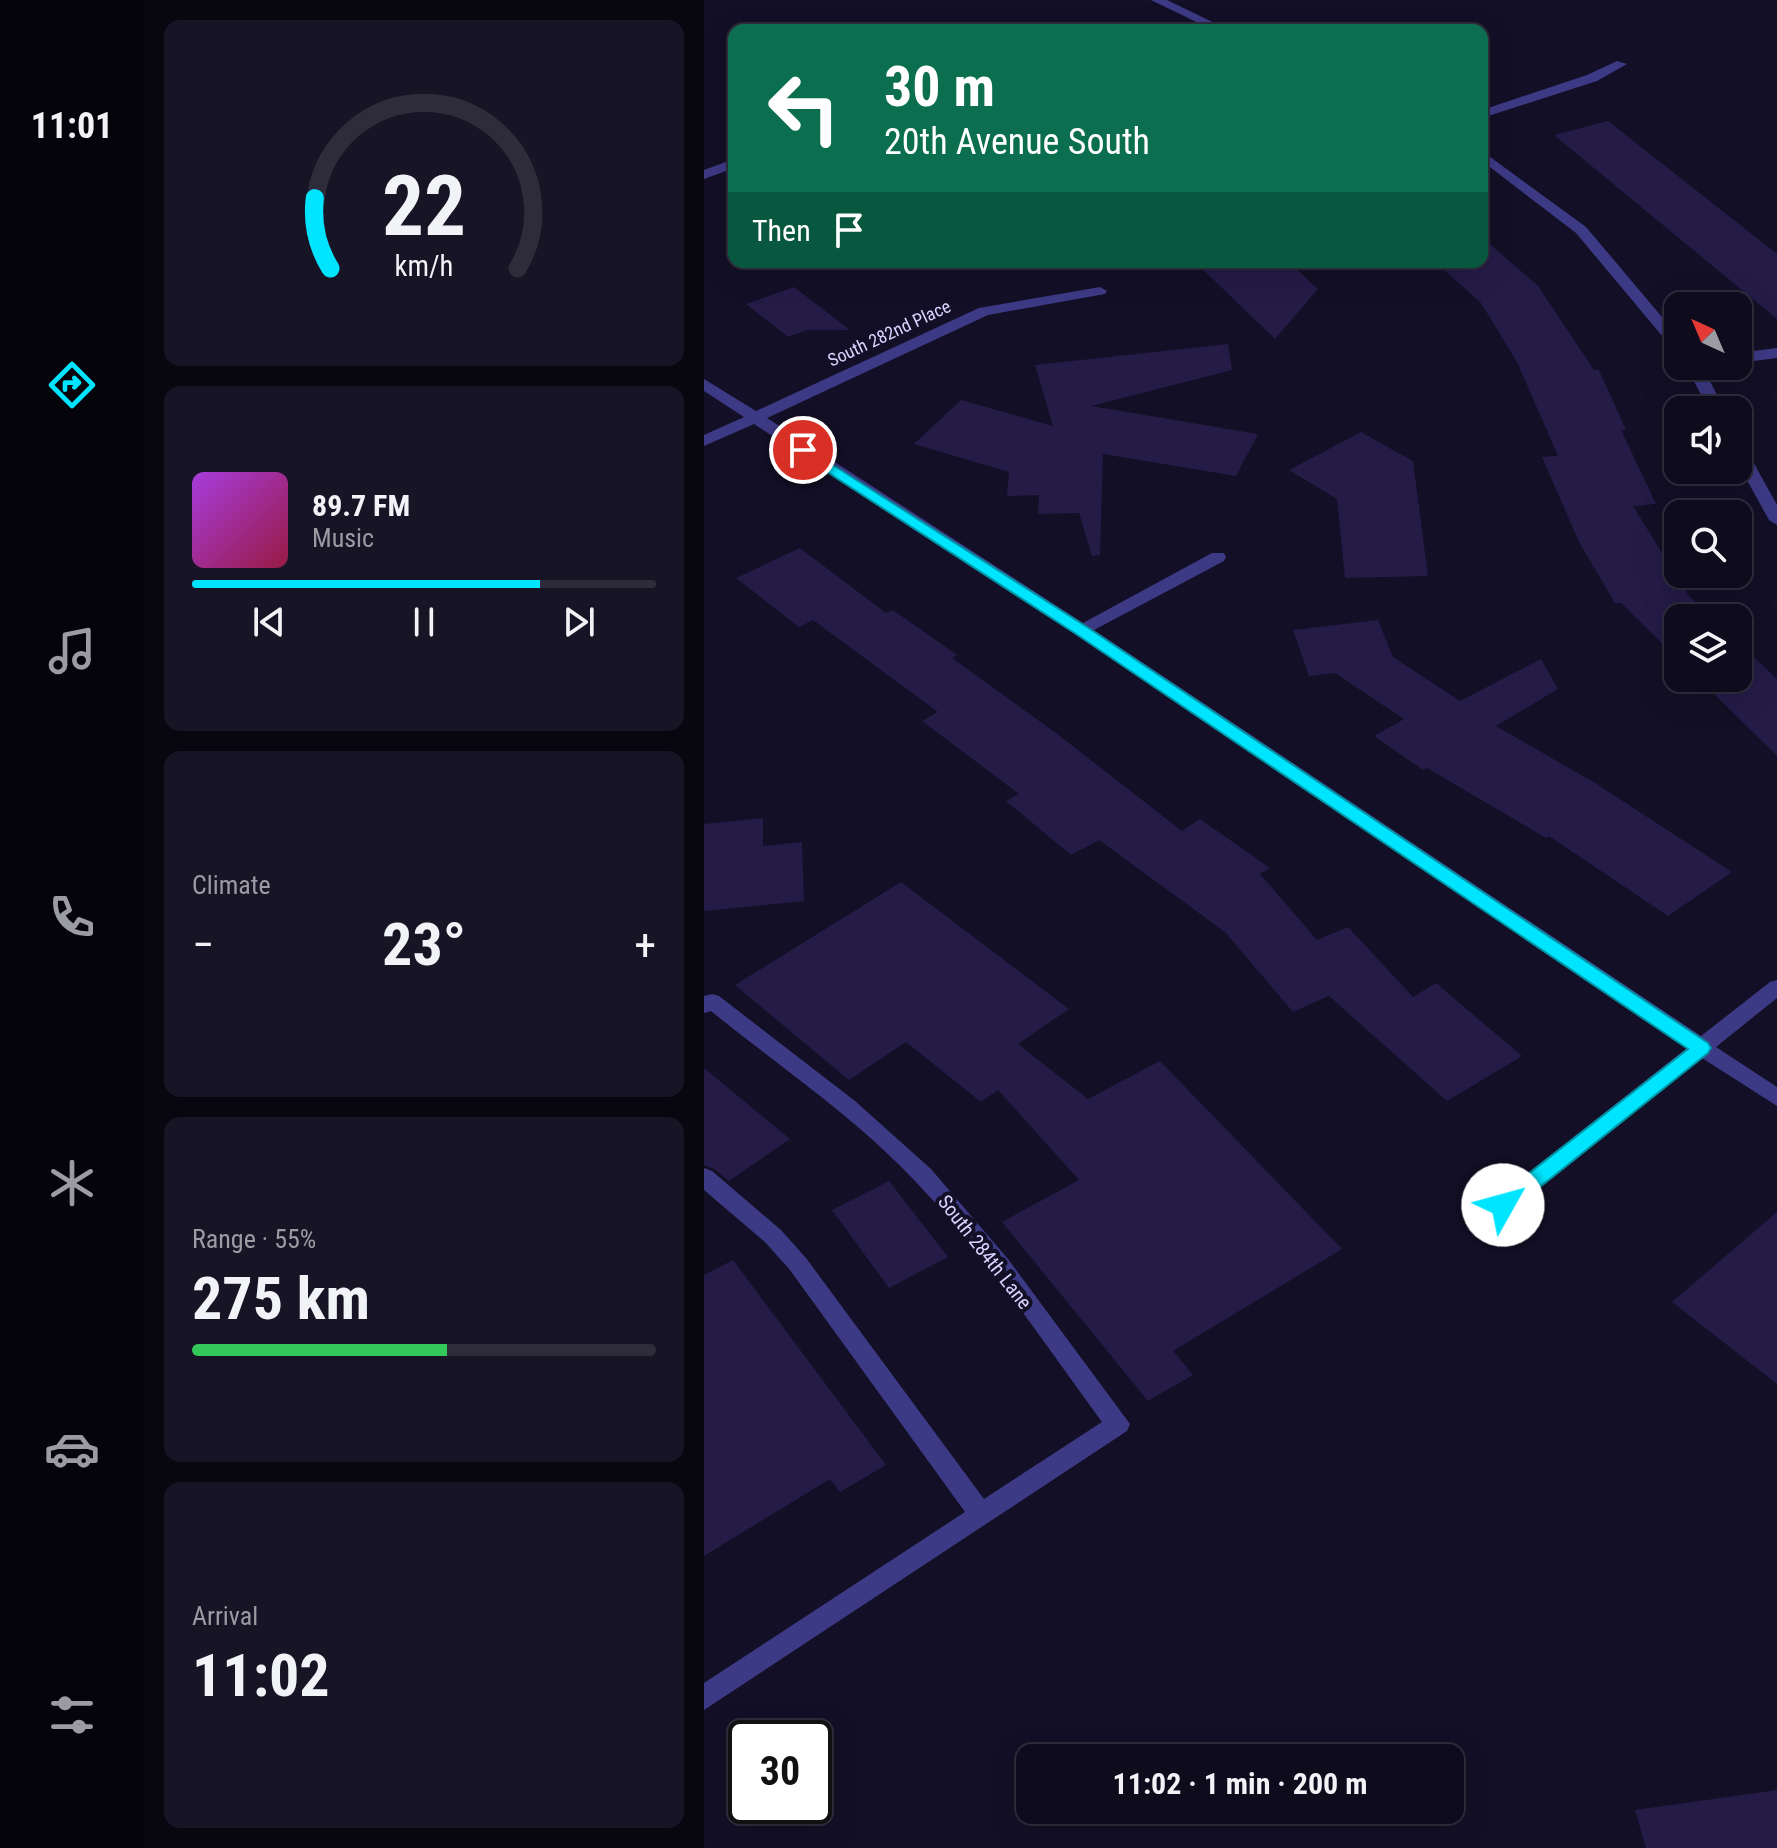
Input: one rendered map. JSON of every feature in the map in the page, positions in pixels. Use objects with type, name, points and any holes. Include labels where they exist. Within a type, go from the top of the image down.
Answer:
[{"type":"street","points":[[1157,0],[1210,24]]},
{"type":"street","points":[[1488,112],[1592,78],[1621,64]]},
{"type":"street","points":[[1488,160],[1581,230],[1664,329]]},
{"type":"street","points":[[704,175],[728,165]]},
{"type":"street","name":"South 282nd Place","points":[[704,441],[984,311],[1100,291]]},
{"type":"street","points":[[1752,356],[1777,353]]},
{"type":"street","points":[[704,384],[1082,630],[1777,1098]]},
{"type":"street","points":[[1752,474],[1777,520]]},
{"type":"street","points":[[1082,630],[1218,557]]},
{"type":"street","points":[[1503,1205],[1777,987]]},
{"type":"street","name":"South 284th Lane","points":[[704,1006],[712,1001],[875,1131],[922,1175],[968,1227],[1118,1424],[704,1698]]},
{"type":"street","points":[[704,1177],[773,1236],[798,1264],[981,1515]]},
{"type":"building","points":[[1608,121],[1777,254],[1777,319],[1752,298],[1752,292],[1744,292],[1554,135]]},
{"type":"building","points":[[1488,242],[1538,286],[1594,370],[1599,370],[1626,430],[1621,430],[1656,504],[1633,506],[1664,556],[1664,588],[1684,588],[1698,604],[1664,604],[1664,645],[1621,603],[1615,603],[1579,542],[1542,457],[1558,456],[1517,362],[1481,303],[1442,268],[1488,268]]},
{"type":"building","points":[[1201,268],[1295,268],[1318,289],[1275,339]]},
{"type":"building","points":[[794,287],[850,330],[807,330],[788,337],[746,304]]},
{"type":"building","points":[[1228,344],[1232,370],[1091,406],[1258,434],[1236,476],[1103,454],[1100,555],[1092,556],[1079,513],[1038,514],[1039,495],[1007,496],[1009,472],[914,444],[961,400],[1053,426],[1035,365]]},
{"type":"building","points":[[1361,432],[1413,461],[1428,576],[1345,578],[1337,499],[1289,470]]},
{"type":"building","points":[[800,548],[886,613],[893,610],[957,655],[952,658],[1056,733],[1182,831],[1200,819],[1270,868],[1260,874],[1317,940],[1348,927],[1413,997],[1436,983],[1522,1056],[1447,1101],[1329,996],[1293,1012],[1225,932],[1099,840],[1071,855],[1006,801],[1019,794],[922,721],[938,712],[813,620],[799,627],[736,578]]},
{"type":"building","points":[[1378,620],[1393,657],[1460,701],[1541,659],[1558,689],[1496,726],[1595,783],[1732,872],[1668,916],[1549,836],[1546,838],[1427,768],[1423,770],[1374,736],[1404,719],[1335,673],[1309,676],[1293,630]]},
{"type":"building","points":[[1752,655],[1777,679],[1777,756],[1712,692],[1752,692]]},
{"type":"building","points":[[763,818],[763,846],[802,842],[804,901],[704,911],[704,824]]},
{"type":"building","points":[[901,882],[1069,1009],[1018,1044],[1088,1099],[1160,1061],[1342,1249],[1173,1351],[1193,1375],[1148,1401],[1002,1222],[1079,1180],[998,1090],[981,1102],[906,1042],[849,1080],[735,985]]},
{"type":"building","points":[[704,1068],[790,1139],[729,1181],[704,1165]]},
{"type":"building","points":[[889,1181],[948,1257],[889,1288],[832,1210]]},
{"type":"building","points":[[1777,1212],[1777,1384],[1672,1302]]},
{"type":"building","points":[[733,1260],[886,1465],[840,1492],[830,1479],[704,1556],[704,1275]]},
{"type":"building","points":[[1777,1790],[1777,1848],[1646,1848],[1635,1810]]},
{"type":"route","points":[[803,450],[1082,630],[1701,1048],[1503,1205]]}]
